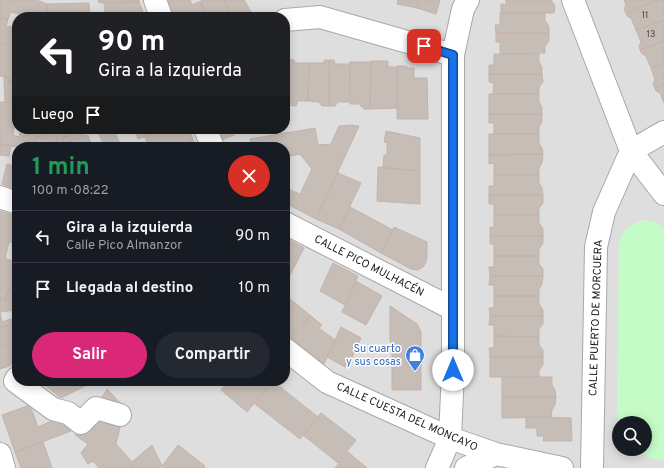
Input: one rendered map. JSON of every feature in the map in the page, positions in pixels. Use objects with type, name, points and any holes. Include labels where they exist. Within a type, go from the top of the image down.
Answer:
[{"type":"street","points":[[155,0],[159,12]]},
{"type":"street","points":[[437,468],[450,438],[453,370],[453,55],[464,9],[468,0]]},
{"type":"street","points":[[573,0],[631,151],[664,194]]},
{"type":"street","points":[[290,20],[320,17],[453,55]]},
{"type":"street","points":[[631,151],[664,132]]},
{"type":"street","name":"CALLE PUERTO DE MORCUERA","points":[[592,468],[596,247],[604,212],[631,151]]},
{"type":"street","points":[[0,198],[12,202]]},
{"type":"street","name":"CALLE PICO MULHACÉN","points":[[290,226],[452,309]]},
{"type":"street","name":"CALLE CUESTA DEL MONCAYO","points":[[290,353],[327,382],[450,438],[496,454],[562,468]]},
{"type":"street","points":[[19,386],[53,409],[68,413],[81,423],[96,408],[120,415]]},
{"type":"street","points":[[0,454],[4,468]]},
{"type":"street","points":[[466,468],[496,454]]},
{"type":"shaded area","points":[[0,0],[664,0],[664,468],[0,468]]},
{"type":"green space","points":[[640,221],[651,221],[660,225],[664,229],[664,461],[646,456],[652,456],[652,416],[618,416],[617,412],[619,243],[625,230],[632,224]]},
{"type":"building","points":[[0,0],[36,0],[47,4],[48,12],[11,12],[8,19],[0,18]]},
{"type":"building","points":[[98,0],[139,0],[139,2],[99,3]]},
{"type":"building","points":[[163,0],[190,0],[192,5],[201,1],[204,12],[168,12]]},
{"type":"building","points":[[224,0],[230,12],[204,12],[201,1]]},
{"type":"building","points":[[224,0],[244,0],[251,12],[230,12]]},
{"type":"building","points":[[398,0],[419,0],[417,8],[397,4]]},
{"type":"building","points":[[419,0],[440,0],[436,14],[417,8]]},
{"type":"building","points":[[506,0],[551,0],[555,6],[554,13],[501,13],[501,4],[506,5]]},
{"type":"building","points":[[624,0],[659,0],[626,13],[624,9],[626,5]]},
{"type":"building","points":[[659,0],[664,0],[664,20],[636,30],[631,18],[627,16],[626,13]]},
{"type":"building","points":[[139,2],[143,12],[105,12],[104,3]]},
{"type":"building","points":[[89,3],[90,12],[47,12],[47,4]]},
{"type":"building","points":[[500,13],[545,13],[545,21],[549,26],[549,33],[496,33],[495,25],[500,25]]},
{"type":"building","points":[[0,18],[8,19],[6,26],[12,27],[12,46],[0,43]]},
{"type":"building","points":[[664,20],[664,41],[640,50],[639,46],[641,42],[636,30]]},
{"type":"building","points":[[496,33],[549,33],[549,41],[545,46],[545,53],[500,54],[500,42],[496,42]]},
{"type":"building","points":[[664,41],[664,63],[651,68],[646,56],[642,54],[640,50]]},
{"type":"building","points":[[0,43],[12,46],[12,82],[9,82],[9,78],[0,76]]},
{"type":"building","points":[[494,54],[539,54],[542,74],[489,74],[489,65],[494,65]]},
{"type":"building","points":[[290,59],[294,60],[295,63],[309,63],[308,101],[298,101],[296,106],[290,105]]},
{"type":"building","points":[[324,60],[329,60],[329,106],[322,106],[319,102],[308,101],[309,63],[324,63]]},
{"type":"building","points":[[329,60],[334,60],[335,64],[350,64],[349,102],[338,102],[335,106],[329,106]]},
{"type":"building","points":[[371,61],[388,61],[388,67],[397,67],[397,108],[370,109]]},
{"type":"building","points":[[350,62],[371,62],[370,109],[364,109],[359,104],[350,104]]},
{"type":"building","points":[[664,63],[664,84],[655,88],[653,84],[655,80],[651,68]]},
{"type":"building","points":[[397,66],[414,68],[414,78],[427,78],[428,119],[397,119]]},
{"type":"building","points":[[489,74],[542,74],[543,82],[539,87],[539,94],[493,94],[494,83],[489,82]]},
{"type":"building","points":[[4,77],[9,78],[9,82],[12,82],[12,103],[5,102]]},
{"type":"building","points":[[664,84],[664,103],[660,93],[656,91],[655,88]]},
{"type":"building","points":[[489,94],[539,94],[542,114],[489,114]]},
{"type":"building","points":[[0,102],[12,103],[13,135],[19,137],[20,134],[46,134],[46,139],[37,136],[35,142],[12,142],[12,146],[0,145]]},
{"type":"building","points":[[489,114],[542,114],[539,134],[494,134],[494,123],[489,123]]},
{"type":"building","points":[[339,126],[359,126],[316,219],[290,206],[290,190],[300,194],[312,169],[300,154],[290,156],[290,142],[251,142],[250,139],[280,134],[290,134],[290,132],[315,128],[318,145],[331,144]]},
{"type":"building","points":[[386,131],[420,138],[420,171],[383,168],[384,155],[387,155],[387,143],[384,142]]},
{"type":"building","points":[[46,134],[56,134],[57,142],[35,142],[37,136],[46,139]]},
{"type":"building","points":[[56,134],[69,134],[70,136],[62,138],[63,142],[57,142]]},
{"type":"building","points":[[69,134],[84,134],[85,136],[64,142],[62,138],[70,136]]},
{"type":"building","points":[[99,134],[115,134],[119,142],[103,142]]},
{"type":"building","points":[[136,134],[152,134],[138,139]]},
{"type":"building","points":[[152,134],[191,134],[193,140],[188,142],[147,142],[145,137]]},
{"type":"building","points":[[216,134],[234,134],[234,135],[219,141]]},
{"type":"building","points":[[489,134],[539,134],[539,143],[543,154],[489,155]]},
{"type":"building","points":[[88,135],[90,142],[67,142]]},
{"type":"building","points":[[0,145],[11,146],[9,156],[0,155]]},
{"type":"building","points":[[543,154],[542,163],[539,168],[539,175],[494,175],[494,163],[489,164],[489,155]]},
{"type":"building","points":[[7,164],[12,166],[12,187],[2,184]]},
{"type":"building","points":[[378,167],[420,171],[420,204],[377,201]]},
{"type":"building","points":[[338,173],[361,183],[339,229],[316,219]]},
{"type":"building","points":[[494,175],[539,175],[539,183],[542,188],[543,195],[489,195],[489,186],[494,186]]},
{"type":"building","points":[[489,195],[543,195],[543,203],[539,208],[539,215],[494,215],[494,204],[489,204]]},
{"type":"building","points":[[350,207],[393,230],[381,253],[339,229]]},
{"type":"building","points":[[0,211],[12,215],[12,243],[9,242],[5,258],[12,261],[12,284],[5,300],[0,299]]},
{"type":"building","points":[[494,215],[539,215],[539,223],[543,229],[543,236],[490,236],[490,227],[494,227]]},
{"type":"building","points":[[394,227],[427,242],[427,259],[424,266],[418,270],[411,269],[381,253]]},
{"type":"building","points":[[490,236],[543,236],[543,243],[539,249],[539,256],[494,256],[494,244],[490,244]]},
{"type":"building","points":[[290,241],[304,248],[290,275]]},
{"type":"building","points":[[494,256],[539,256],[539,264],[543,269],[543,276],[490,276],[489,267],[494,267]]},
{"type":"building","points":[[333,263],[358,276],[345,305],[320,291]]},
{"type":"building","points":[[490,276],[543,276],[542,284],[539,289],[539,296],[494,296],[494,285],[489,285]]},
{"type":"building","points":[[356,281],[382,296],[366,325],[342,312]]},
{"type":"building","points":[[12,284],[12,311],[0,312],[0,299],[5,300]]},
{"type":"building","points":[[494,296],[539,296],[539,304],[543,310],[543,316],[490,316],[489,308],[494,308]]},
{"type":"building","points":[[290,299],[311,316],[291,338],[290,312]]},
{"type":"building","points":[[390,306],[417,324],[421,332],[421,390],[392,390]]},
{"type":"building","points":[[0,312],[2,322],[11,319],[12,325],[0,327]]},
{"type":"building","points":[[311,316],[322,325],[319,328],[335,340],[324,364],[291,338]]},
{"type":"building","points":[[490,316],[543,316],[543,324],[539,329],[539,337],[494,336],[494,325],[489,325]]},
{"type":"building","points":[[12,325],[12,339],[0,349],[0,327]]},
{"type":"building","points":[[341,327],[361,338],[347,368],[327,357]]},
{"type":"building","points":[[494,336],[539,337],[539,345],[543,350],[543,357],[490,357],[489,348],[494,348]]},
{"type":"building","points":[[12,338],[12,363],[0,369],[0,349]]},
{"type":"building","points":[[490,357],[543,357],[543,365],[539,370],[539,377],[490,377]]},
{"type":"building","points":[[502,377],[552,377],[552,385],[555,390],[556,397],[502,397]]},
{"type":"building","points":[[46,386],[85,386],[61,398]]},
{"type":"building","points":[[225,386],[269,386],[247,412],[221,390]]},
{"type":"building","points":[[269,386],[279,386],[318,417],[300,439],[255,404]]},
{"type":"building","points":[[107,389],[126,409],[98,404]]},
{"type":"building","points":[[502,397],[556,397],[551,417],[502,418]]},
{"type":"building","points":[[30,405],[38,427],[56,419],[71,431],[15,452],[2,415]]},
{"type":"building","points":[[96,411],[122,419],[116,444],[134,464],[129,468],[99,468],[93,461],[88,464],[81,453],[88,444],[75,435]]},
{"type":"building","points":[[321,413],[356,440],[338,463],[303,435]]},
{"type":"building","points":[[526,417],[571,418],[572,441],[543,441],[544,436],[537,436],[537,428],[526,428]]},
{"type":"building","points":[[43,442],[52,468],[21,468],[15,452]]},
{"type":"building","points":[[152,445],[162,466],[159,468],[129,468],[134,464],[132,462]]},
{"type":"building","points":[[178,445],[205,466],[204,468],[163,468],[162,466]]},
{"type":"building","points":[[348,452],[361,463],[367,468],[335,468]]},
{"type":"place","name":"Su cuarto y sus cosas","points":[[415,372]]},
{"type":"route","points":[[424,46],[453,55],[453,370]]}]
